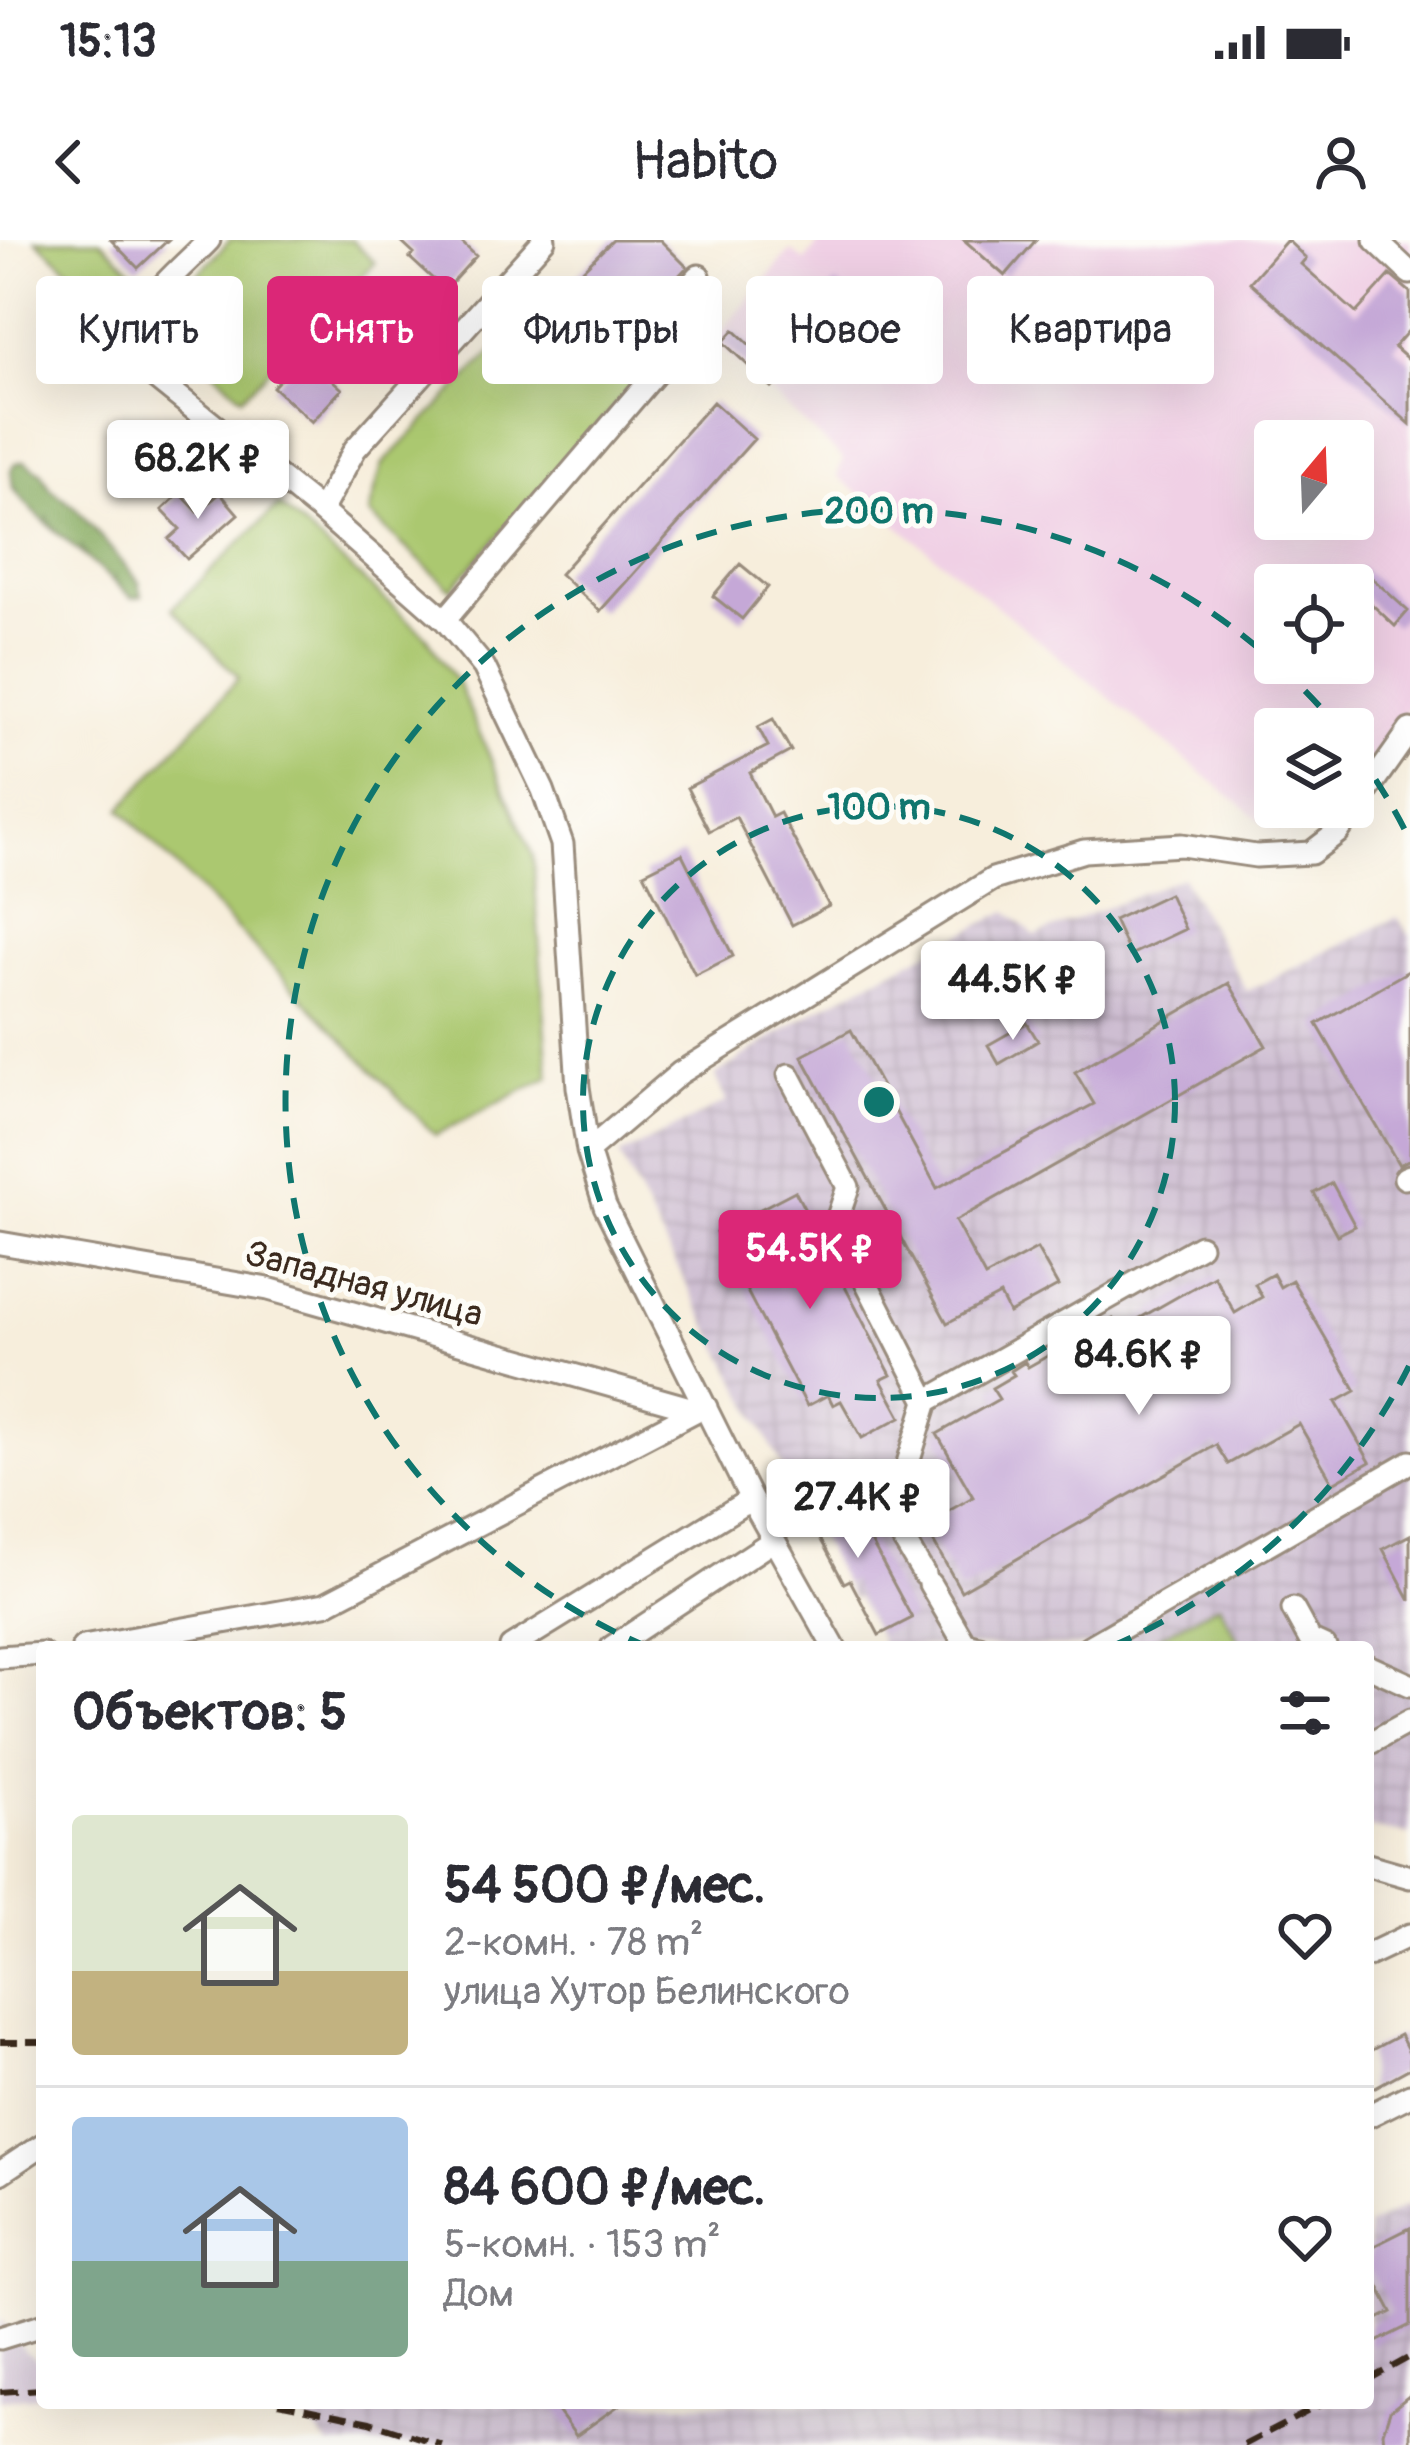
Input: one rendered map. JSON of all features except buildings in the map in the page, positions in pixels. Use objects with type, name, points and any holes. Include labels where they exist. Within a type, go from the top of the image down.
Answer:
[{"type":"street","points":[[209,240],[143,310],[132,335],[134,352],[143,368],[321,511],[446,620],[484,667],[543,790],[562,844],[578,1087],[588,1151],[605,1206],[702,1408],[831,1641]]},
{"type":"street","points":[[321,511],[355,449],[544,240]]},
{"type":"street","points":[[1375,240],[1410,273]]},
{"type":"street","points":[[446,620],[646,384]]},
{"type":"street","points":[[588,1151],[680,1072],[993,879],[1084,850],[1182,845],[1256,856],[1311,853],[1338,832],[1410,730]]},
{"type":"street","points":[[788,1075],[848,1187],[836,1223],[927,1401]]},
{"type":"street","name":"Западная улица","points":[[0,1243],[268,1289],[702,1408]]},
{"type":"street","points":[[963,1641],[891,1519],[927,1401],[1200,1246]]},
{"type":"street","points":[[117,1641],[325,1604],[702,1408]]},
{"type":"street","points":[[1099,1641],[1410,1462]]},
{"type":"street","points":[[521,1641],[751,1499]]},
{"type":"street","points":[[621,1641],[774,1540]]},
{"type":"street","points":[[1293,1609],[1312,1641]]},
{"type":"street","points":[[0,1657],[36,1654]]},
{"type":"street","points":[[1374,1669],[1410,1685]]},
{"type":"street","points":[[1374,1741],[1410,1721]]},
{"type":"street","points":[[1374,1867],[1410,1877]]},
{"type":"street","points":[[1374,1952],[1410,1935]]},
{"type":"street","points":[[1374,2113],[1410,2095]]},
{"type":"street","points":[[0,2173],[36,2149]]},
{"type":"street","points":[[0,2338],[36,2327]]},
{"type":"shaded area","points":[[821,240],[1410,240],[1410,703],[1374,759],[1374,708],[1254,708],[1254,815],[837,476],[843,459],[761,384],[943,384],[943,276],[769,276],[791,250],[805,261]]},
{"type":"shaded area","points":[[746,303],[746,370],[722,348],[722,332]]},
{"type":"shaded area","points":[[1182,877],[1247,991],[1397,917],[1410,936],[1410,1835],[1374,1829],[1374,1641],[1239,1641],[1218,1604],[1151,1641],[880,1641],[856,1597],[852,1599],[619,1156],[726,1102],[715,1075],[816,1010],[1007,911],[1035,936]]},
{"type":"shaded area","points":[[1410,2204],[1410,2445],[329,2445],[305,2419],[309,2409],[1374,2409],[1374,2223]]},
{"type":"shaded area","points":[[0,2319],[36,2359],[36,2396],[0,2399]]},
{"type":"green space","points":[[36,240],[100,240],[138,276],[77,276]]},
{"type":"green space","points":[[230,240],[352,240],[375,263],[362,276],[267,276],[267,372],[242,397],[228,384],[243,384],[243,276],[196,276]]},
{"type":"green space","points":[[482,363],[482,384],[635,384],[451,589],[369,514],[382,465]]},
{"type":"green space","points":[[25,461],[77,509],[139,582],[142,596],[132,598],[13,488],[11,470]]},
{"type":"green space","points":[[279,505],[427,637],[459,686],[533,856],[549,1077],[435,1135],[121,809],[239,678],[172,608]]},
{"type":"green space","points":[[1219,1604],[1239,1641],[1151,1641]]},
{"type":"railway","points":[[0,2042],[36,2042]]},
{"type":"railway","points":[[1374,2377],[1410,2357]]},
{"type":"railway","points":[[0,2392],[36,2389]]},
{"type":"railway","points":[[307,2409],[370,2422],[442,2445]]},
{"type":"railway","points":[[1244,2445],[1313,2409]]}]
